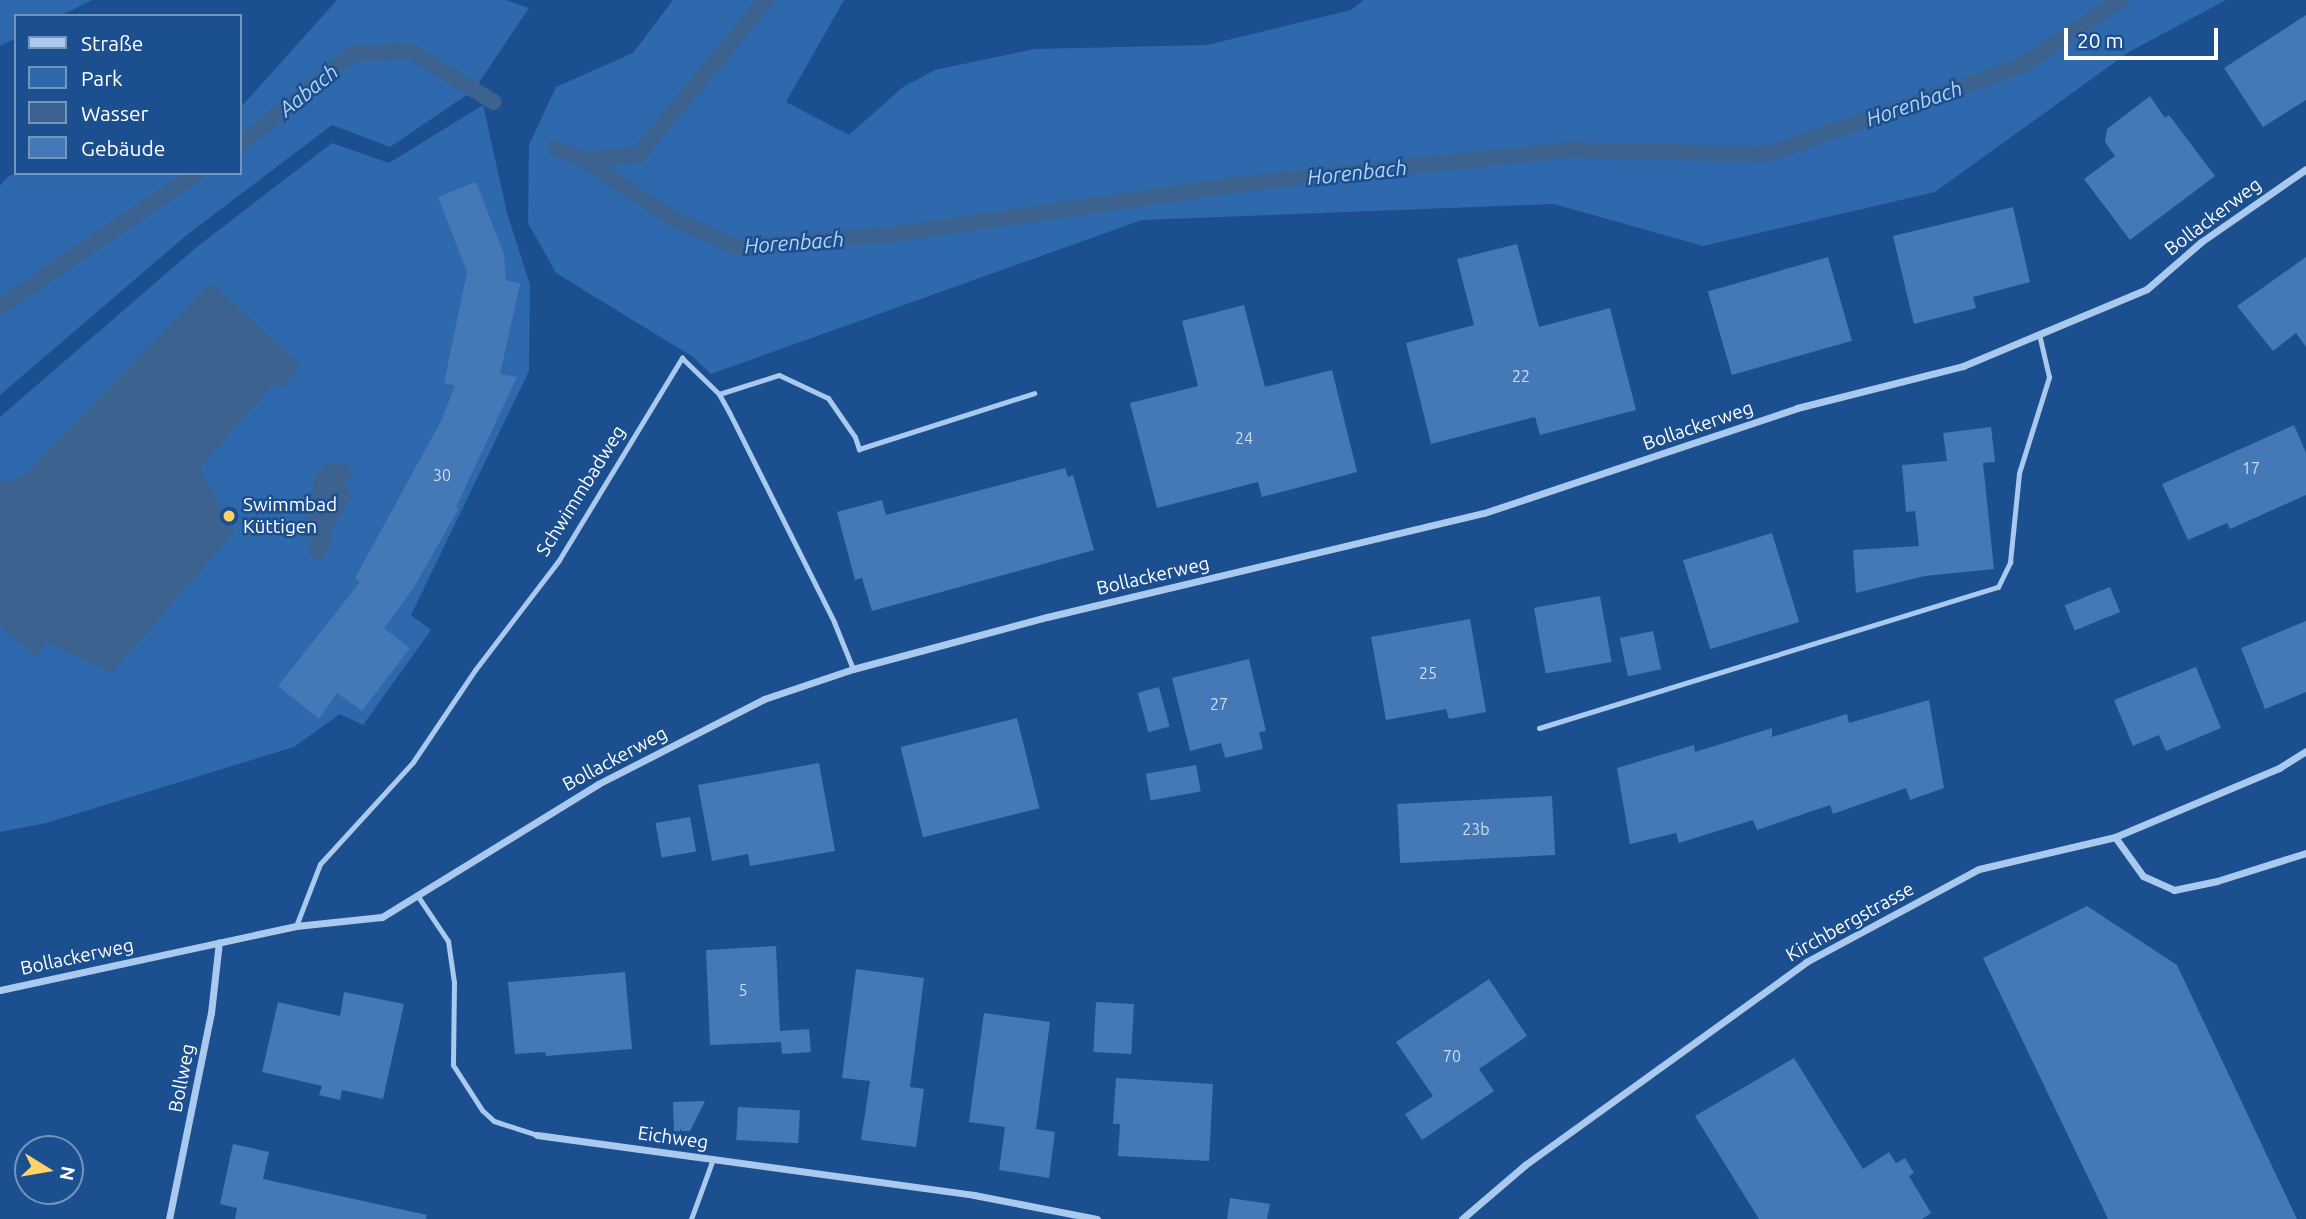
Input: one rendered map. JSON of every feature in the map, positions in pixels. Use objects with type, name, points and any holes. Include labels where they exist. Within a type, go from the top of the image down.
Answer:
[{"type":"street","name":"Bollackerweg","points":[[0,989],[296,926],[382,917],[598,784],[764,699],[853,669],[1047,617],[1484,513],[1797,408],[1963,366],[2147,289],[2201,242],[2306,169]]},
{"type":"street","name":"Kirchbergstrasse","points":[[1462,1219],[1525,1165],[1806,962],[1979,869],[2115,837],[2279,768],[2306,751]]},
{"type":"street","points":[[2115,837],[2143,876],[2174,890],[2217,881],[2306,853]]},
{"type":"street","name":"Bollweg","points":[[170,1219],[211,1013],[219,942]]},
{"type":"street","name":"Eichweg","points":[[537,1135],[974,1195],[1097,1219]]},
{"type":"lane","points":[[1539,728],[1998,587],[2010,562],[2019,473],[2049,377],[2039,334]]},
{"type":"lane","name":"Schwimmbadweg","points":[[296,926],[320,864],[412,762],[475,670],[559,560],[682,358],[719,394],[834,622],[853,669]]},
{"type":"lane","points":[[719,394],[779,375],[828,398],[855,437],[859,449],[1034,393]]},
{"type":"lane","name":"Eichweg","points":[[417,895],[448,941],[454,982],[453,1065],[482,1110],[494,1122],[537,1135]]},
{"type":"lane","points":[[691,1219],[713,1159]]},
{"type":"green space","points":[[0,0],[92,0],[64,14],[14,14],[14,39],[0,46]]},
{"type":"green space","points":[[337,0],[506,0],[529,8],[474,90],[390,147],[332,125],[188,234],[0,395],[0,186],[6,178],[14,174],[242,175],[242,106]]},
{"type":"green space","points":[[673,0],[844,0],[786,102],[849,135],[903,87],[935,70],[1035,49],[1207,45],[1351,10],[1364,0],[2226,0],[2129,52],[1935,192],[1703,246],[1554,204],[1142,220],[711,374],[693,357],[556,273],[528,223],[529,145],[556,87],[633,53]]},
{"type":"green space","name":"Swimmbad Küttigen","points":[[483,105],[507,213],[530,285],[529,371],[411,615],[431,630],[363,725],[340,714],[294,747],[46,823],[0,832],[0,417],[198,246],[332,143],[389,163]]},
{"type":"water","points":[[211,283],[300,364],[283,389],[274,383],[200,468],[234,532],[112,673],[47,642],[35,657],[0,625],[0,483],[24,475]]},
{"type":"water","points":[[330,462],[347,465],[354,473],[344,486],[353,494],[330,535],[335,539],[322,561],[308,554],[310,541],[302,535],[316,473]]},
{"type":"building","points":[[2306,15],[2306,100],[2263,127],[2224,68]]},
{"type":"building","points":[[2150,96],[2165,118],[2169,115],[2215,176],[2130,240],[2084,179],[2115,156],[2105,142],[2107,129]]},
{"type":"building","points":[[476,182],[504,254],[506,280],[520,284],[500,374],[517,377],[456,507],[459,508],[413,589],[384,628],[410,648],[362,711],[337,693],[319,719],[278,686],[360,582],[355,578],[441,421],[455,386],[444,383],[467,272],[438,197]]},
{"type":"building","points":[[2013,207],[2030,282],[1973,297],[1976,308],[1914,324],[1893,236]]},
{"type":"building","points":[[1517,244],[1539,327],[1610,308],[1636,410],[1540,435],[1535,417],[1431,444],[1406,343],[1474,325],[1457,259]]},
{"type":"building","points":[[1828,257],[1852,341],[1732,375],[1708,291]]},
{"type":"building","points":[[2306,257],[2306,347],[2296,333],[2273,351],[2237,306]]},
{"type":"building","points":[[1244,305],[1265,387],[1332,370],[1357,472],[1262,497],[1258,482],[1157,508],[1130,403],[1198,386],[1182,321]]},
{"type":"building","points":[[2294,425],[2306,453],[2306,495],[2230,529],[2227,523],[2188,540],[2162,484]]},
{"type":"building","points":[[1991,427],[1995,462],[1983,463],[1994,569],[1925,576],[1856,593],[1853,550],[1919,546],[1915,511],[1906,512],[1902,465],[1947,461],[1943,433]]},
{"type":"building","points":[[1065,468],[1068,477],[1073,475],[1094,550],[872,611],[862,578],[855,580],[837,512],[882,500],[886,515]]},
{"type":"building","points":[[1772,533],[1799,622],[1710,649],[1683,560]]},
{"type":"building","points":[[2110,587],[2120,612],[2075,630],[2065,605]]},
{"type":"building","points":[[1600,596],[1612,662],[1546,674],[1534,608]]},
{"type":"building","points":[[1470,619],[1486,712],[1449,719],[1446,709],[1386,720],[1371,637]]},
{"type":"building","points":[[2306,621],[2306,692],[2265,709],[2241,648]]},
{"type":"building","points":[[1653,631],[1661,669],[1628,676],[1620,638]]},
{"type":"building","points":[[1249,659],[1266,731],[1259,732],[1263,749],[1225,758],[1221,743],[1190,751],[1172,678]]},
{"type":"building","points":[[2196,667],[2221,728],[2166,751],[2159,735],[2133,746],[2114,700]]},
{"type":"building","points":[[1159,687],[1170,727],[1148,732],[1138,693]]},
{"type":"building","points":[[1929,700],[1944,788],[1910,800],[1906,788],[1833,814],[1830,805],[1757,830],[1753,820],[1679,843],[1676,833],[1630,844],[1617,768],[1694,745],[1695,752],[1772,728],[1772,737],[1847,714],[1849,723]]},
{"type":"building","points":[[1017,718],[1039,808],[923,837],[901,747]]},
{"type":"building","points":[[819,763],[835,851],[750,866],[748,854],[712,861],[698,785]]},
{"type":"building","points":[[1196,765],[1201,792],[1150,800],[1146,774]]},
{"type":"building","points":[[1552,796],[1555,855],[1400,863],[1397,804]]},
{"type":"building","points":[[690,817],[696,851],[662,858],[656,823]]},
{"type":"building","points":[[2087,906],[2177,965],[2297,1219],[2108,1219],[1983,958]]},
{"type":"building","points":[[776,946],[780,1031],[809,1029],[811,1052],[782,1054],[781,1042],[710,1045],[706,950]]},
{"type":"building","points":[[856,969],[924,978],[910,1087],[924,1089],[916,1147],[861,1140],[870,1081],[842,1078]]},
{"type":"building","points":[[625,972],[632,1049],[546,1056],[545,1052],[515,1054],[508,982]]},
{"type":"building","points":[[1489,979],[1527,1036],[1479,1069],[1494,1091],[1422,1140],[1405,1114],[1433,1096],[1396,1042]]},
{"type":"building","points":[[344,992],[404,1004],[383,1099],[342,1090],[340,1100],[319,1095],[322,1086],[262,1072],[278,1002],[340,1016]]},
{"type":"building","points":[[1096,1002],[1134,1004],[1131,1054],[1093,1052]]},
{"type":"building","points":[[984,1013],[1050,1022],[1036,1129],[1055,1132],[1049,1178],[999,1170],[1005,1127],[969,1122]]},
{"type":"building","points":[[1794,1058],[1863,1169],[1889,1152],[1896,1163],[1905,1158],[1914,1173],[1909,1176],[1931,1213],[1922,1219],[1759,1219],[1695,1116]]},
{"type":"building","points":[[1116,1078],[1213,1084],[1209,1161],[1118,1156],[1120,1124],[1113,1124]]},
{"type":"building","points":[[705,1101],[690,1131],[674,1131],[673,1102]]},
{"type":"building","points":[[738,1107],[800,1110],[798,1143],[736,1140]]},
{"type":"building","points":[[233,1144],[269,1152],[263,1179],[427,1215],[426,1219],[235,1219],[237,1208],[220,1204]]},
{"type":"building","points":[[1230,1198],[1270,1204],[1267,1219],[1227,1219]]},
{"type":"waterway","name":"Aabach","points":[[556,148],[584,160],[638,155],[766,0]]},
{"type":"waterway","name":"Horenbach","points":[[584,160],[672,218],[736,247],[888,235],[1233,185],[1565,150],[1768,154],[2021,66],[2121,0]]},
{"type":"waterway","name":"Aabach","points":[[242,143],[352,54],[410,51],[494,102]]},
{"type":"waterway","name":"Aabach","points":[[0,307],[194,175]]},
{"type":"place","name":"Swimmbad Küttigen","points":[[229,516]]}]
